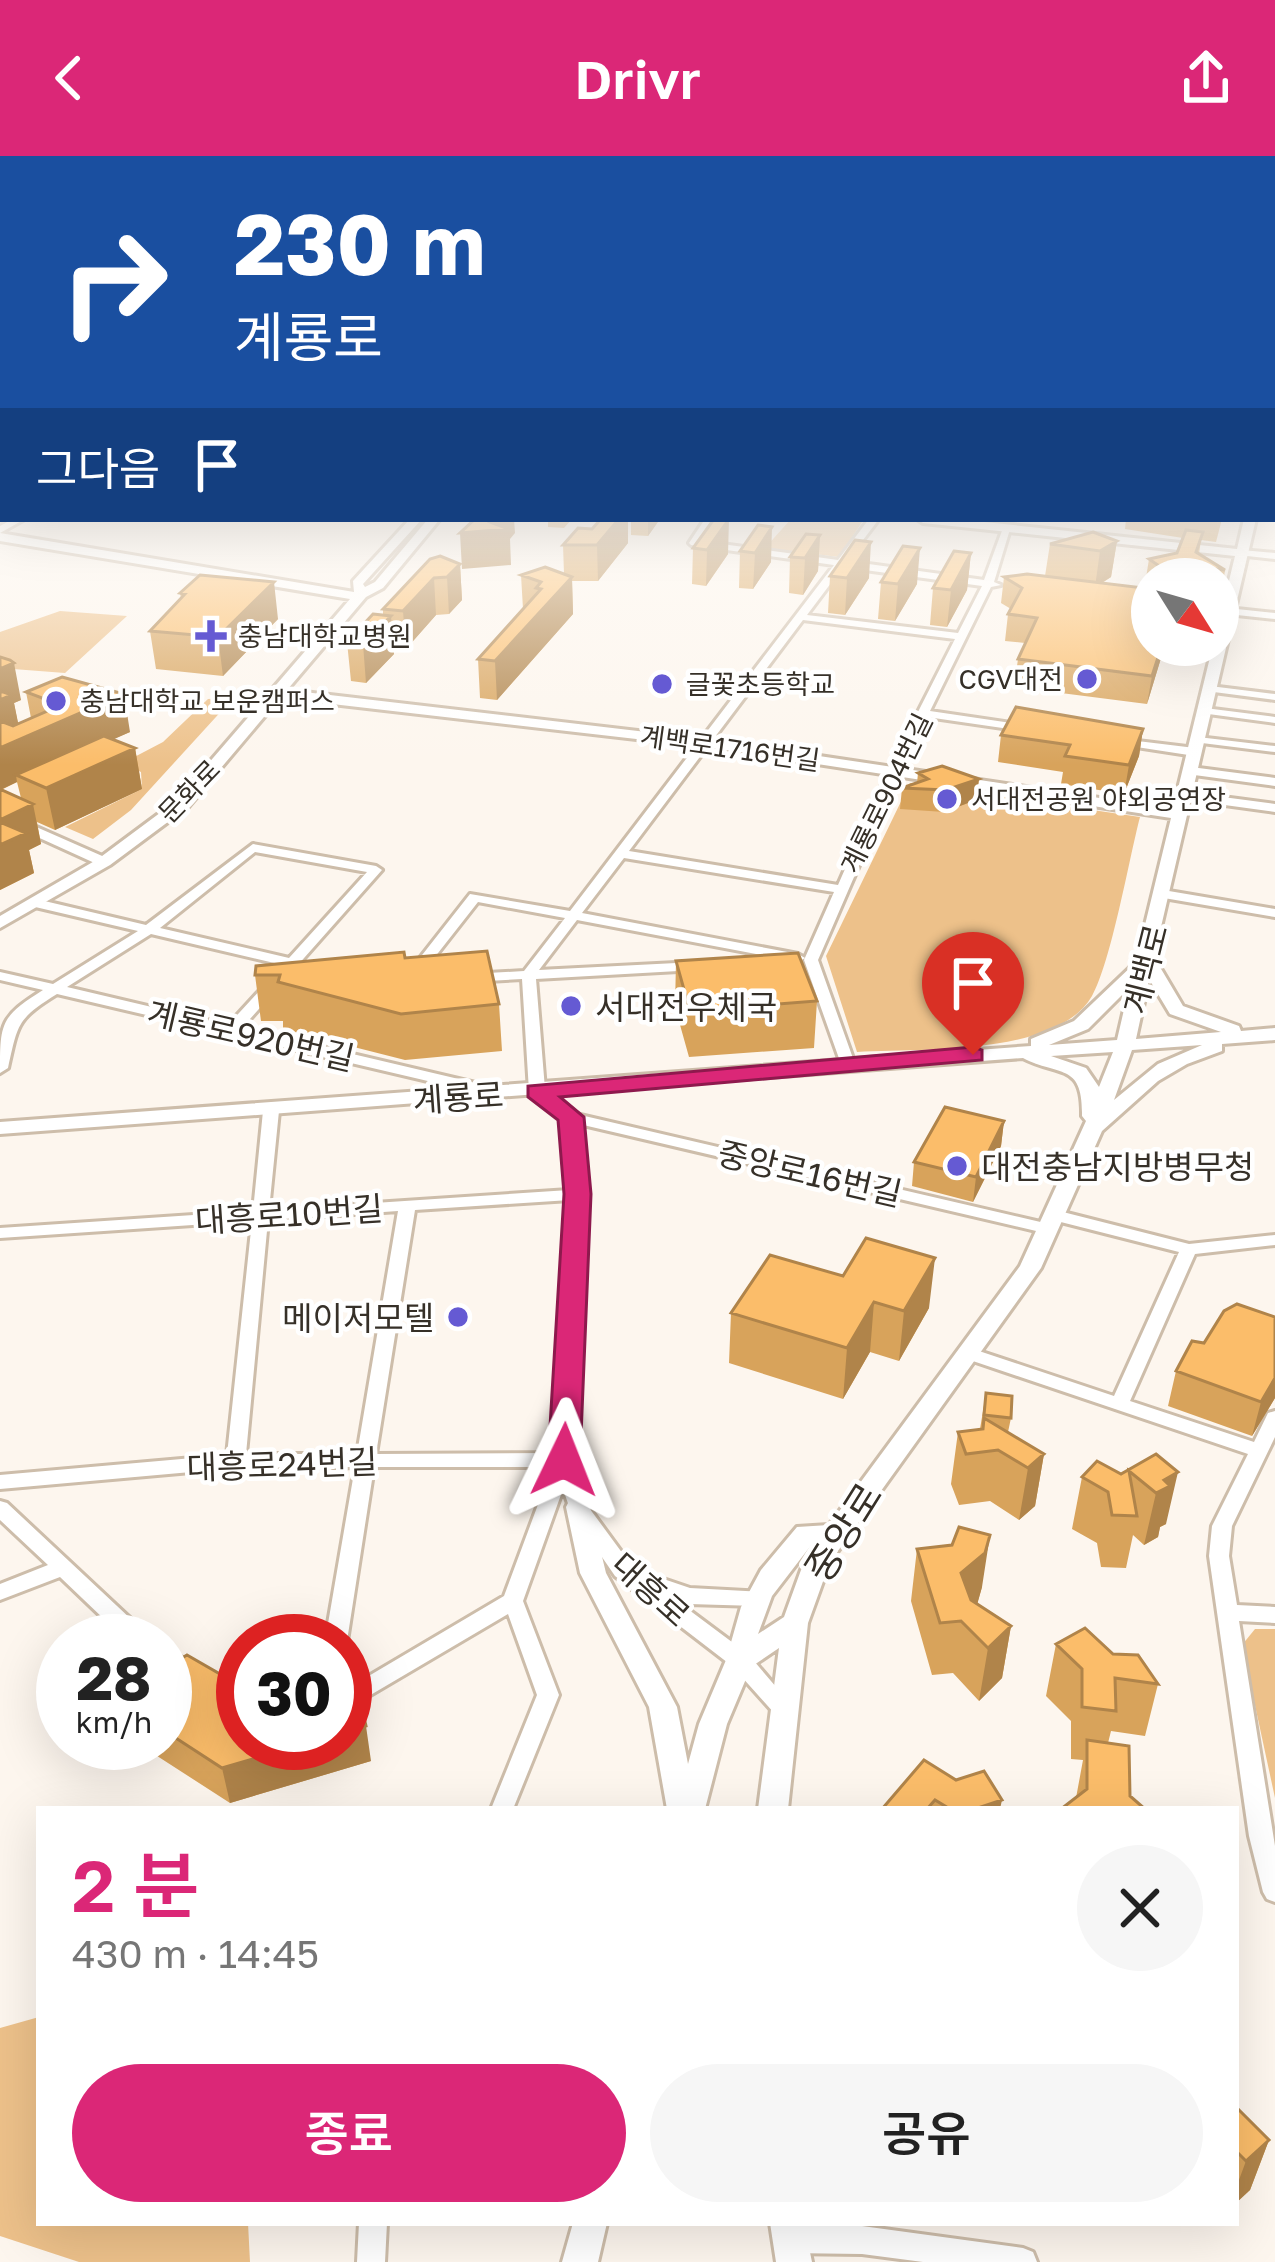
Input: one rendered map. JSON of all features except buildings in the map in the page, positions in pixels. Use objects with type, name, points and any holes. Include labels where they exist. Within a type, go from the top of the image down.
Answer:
[{"type":"main road","points":[[204,568],[359,595]]},
{"type":"main road","name":"문화로","points":[[359,595],[357,584],[371,568]]},
{"type":"main road","name":"문화로","points":[[0,923],[104,862],[182,804],[359,595],[379,585],[393,568]]},
{"type":"main road","name":"계백로","points":[[1126,1044],[1214,666]]},
{"type":"main road","name":"계백로1716번길","points":[[277,693],[706,742],[894,771],[1183,806]]},
{"type":"main road","points":[[1015,1052],[1081,1024],[1148,961],[1176,1010],[1223,1029],[1275,1034]]},
{"type":"main road","points":[[1091,1135],[1150,1074],[1176,1058],[1275,1034]]},
{"type":"main road","name":"계룡로","points":[[0,1128],[1275,1034]]},
{"type":"main road","name":"중앙로","points":[[773,1806],[795,1623],[833,1534],[1030,1268],[1091,1135],[1126,1044]]},
{"type":"main road","points":[[1015,1052],[1086,1075],[1093,1085],[1091,1135]]},
{"type":"main road","points":[[578,1507],[593,1573],[663,1707],[685,1806]]},
{"type":"main road","points":[[687,1806],[740,1660],[744,1620],[806,1534],[833,1534]]},
{"type":"main road","points":[[740,1660],[795,1623]]},
{"type":"main road","points":[[580,2262],[589,2226]]},
{"type":"street","points":[[571,1117],[537,1091],[530,974],[838,568]]},
{"type":"street","points":[[894,568],[1008,586]]},
{"type":"street","name":"계룡로904번길","points":[[811,960],[894,771],[994,568]]},
{"type":"street","points":[[1239,612],[1275,616]]},
{"type":"street","points":[[800,617],[960,636]]},
{"type":"street","points":[[1210,689],[1275,697]]},
{"type":"street","points":[[1205,711],[1275,720]]},
{"type":"street","points":[[924,713],[1037,729]]},
{"type":"street","points":[[1105,739],[1275,749]]},
{"type":"street","points":[[1191,771],[1275,782]]},
{"type":"street","points":[[1183,806],[1275,808]]},
{"type":"street","points":[[0,815],[104,862]]},
{"type":"street","points":[[0,1068],[11,1022],[148,929],[253,848],[376,870],[231,1030]]},
{"type":"street","points":[[625,854],[840,889]]},
{"type":"street","name":"계백로","points":[[1163,894],[1275,913]]},
{"type":"street","points":[[428,981],[407,983],[475,898],[811,960]]},
{"type":"street","points":[[36,902],[290,962]]},
{"type":"street","points":[[740,964],[811,960]]},
{"type":"street","points":[[811,960],[848,1064]]},
{"type":"street","points":[[448,980],[717,965]]},
{"type":"street","name":"계룡로920번길","points":[[0,976],[502,1094]]},
{"type":"street","points":[[269,993],[292,991]]},
{"type":"street","points":[[236,1461],[271,1111]]},
{"type":"street","name":"대흥로","points":[[571,1117],[578,1194],[564,1460],[578,1507],[622,1570],[740,1660],[783,1708]]},
{"type":"street","name":"중앙로16번길","points":[[571,1117],[1189,1249]]},
{"type":"street","name":"대흥로10번길","points":[[0,1233],[578,1194]]},
{"type":"street","points":[[340,1614],[406,1206]]},
{"type":"street","points":[[1120,1403],[1189,1249],[1275,1240]]},
{"type":"street","points":[[967,1353],[1259,1451]]},
{"type":"street","points":[[1274,1882],[1261,1836],[1219,1556],[1222,1526],[1275,1418]]},
{"type":"street","points":[[372,1685],[513,1601],[564,1460]]},
{"type":"street","name":"대흥로24번길","points":[[0,1482],[236,1461],[564,1460]]},
{"type":"street","points":[[0,1508],[112,1614]]},
{"type":"street","points":[[0,1592],[62,1568]]},
{"type":"street","points":[[622,1570],[689,1596],[757,1598]]},
{"type":"street","points":[[503,1806],[548,1695],[513,1601]]},
{"type":"street","points":[[1231,1612],[1275,1615]]},
{"type":"street","points":[[192,1673],[204,1681]]},
{"type":"street","points":[[371,2262],[373,2226]]},
{"type":"street","points":[[790,2241],[862,2240],[1023,2262]]},
{"type":"shaded area","points":[[60,611],[127,616],[65,673],[0,668],[0,632]]},
{"type":"shaded area","points":[[226,698],[226,706],[131,810],[93,839],[65,827],[142,789],[141,772],[121,764],[163,742],[208,699]]},
{"type":"shaded area","points":[[910,783],[1140,817],[1106,960],[1092,996],[1074,1016],[1049,1030],[984,1045],[857,1052],[826,956]]},
{"type":"shaded area","points":[[1255,1629],[1275,1629],[1275,1798],[1242,1645]]},
{"type":"shaded area","points":[[36,2018],[36,2226],[248,2226],[250,2262],[79,2262],[0,2236],[0,2028]]},
{"type":"place","name":"충남대학교병원","points":[[211,636]]},
{"type":"place","name":"CGV대전","points":[[1087,679]]},
{"type":"place","name":"글꽃초등학교","points":[[662,684]]},
{"type":"place","name":"충남대학교 보운캠퍼스","points":[[56,701]]},
{"type":"place","name":"서대전공원 야외공연장","points":[[947,799]]},
{"type":"place","name":"서대전우체국","points":[[571,1006]]},
{"type":"place","name":"대전충남지방병무청","points":[[957,1166]]},
{"type":"place","name":"메이저모텔","points":[[458,1317]]},
{"type":"route","points":[[564,1460],[578,1194],[571,1117],[537,1091],[973,1055]]}]
